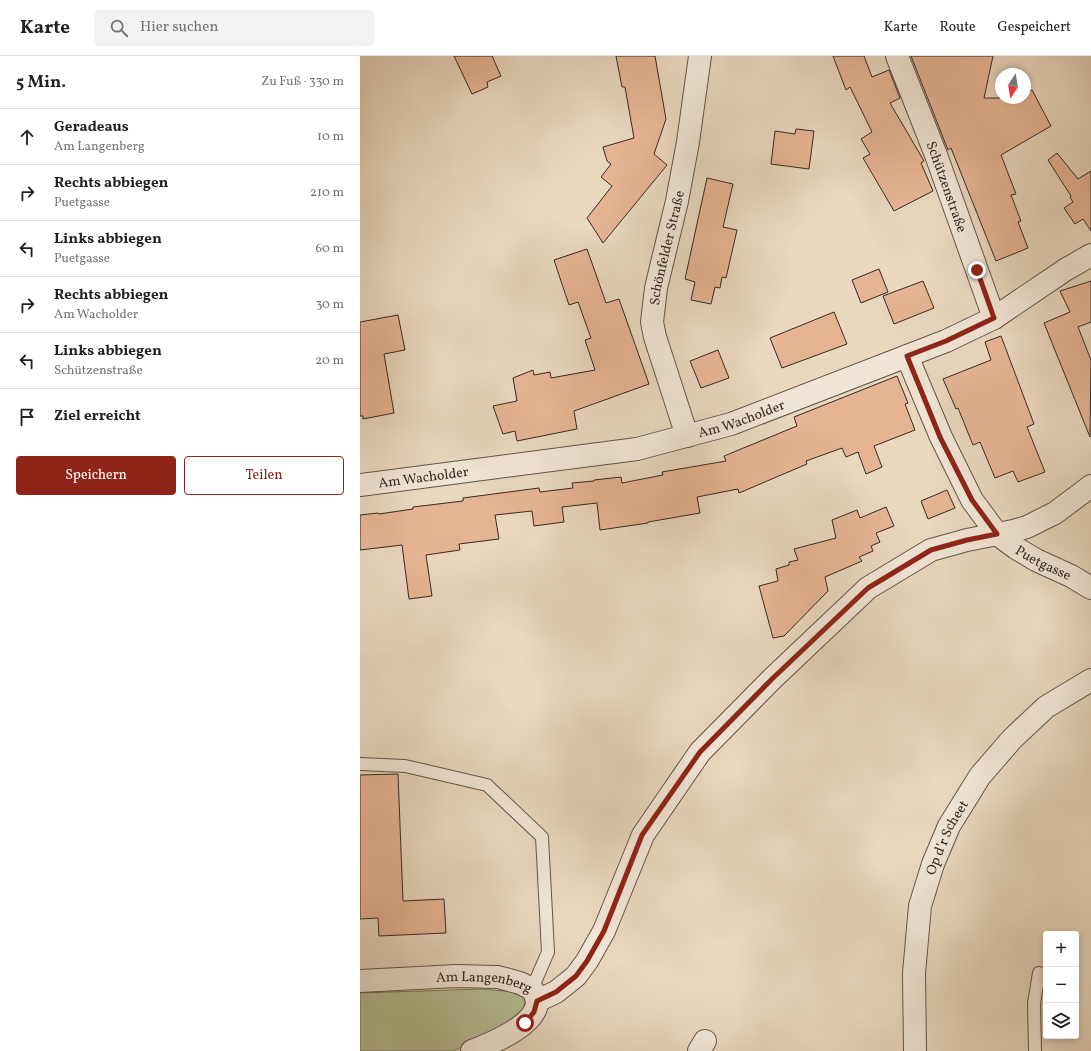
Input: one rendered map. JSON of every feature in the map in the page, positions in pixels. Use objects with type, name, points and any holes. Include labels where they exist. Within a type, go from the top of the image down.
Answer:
[{"type":"street","name":"Schönfelder Straße","points":[[687,436],[655,337],[652,322],[656,288],[678,201],[682,179],[700,56]]},
{"type":"street","name":"Schützenstraße","points":[[897,56],[936,155],[994,318]]},
{"type":"street","name":"Am Wacholder","points":[[360,485],[637,449],[731,424],[946,341],[994,318],[1065,270],[1091,255]]},
{"type":"street","name":"Puetgasse","points":[[907,356],[940,437],[972,500],[997,534],[1036,560],[1071,576],[1091,588]]},
{"type":"street","name":"Puetgasse","points":[[534,995],[556,992],[576,976],[587,961],[604,931],[642,835],[700,752],[772,679],[868,588],[931,550],[967,540],[1027,527],[1055,513],[1091,486]]},
{"type":"street","name":"Op d’r Scheet","points":[[915,1051],[914,973],[920,906],[933,864],[949,826],[980,776],[1012,739],[1046,707],[1091,680]]},
{"type":"street","name":"Am Langenberg","points":[[360,981],[456,976],[498,977],[520,982],[534,995],[534,1012],[502,1045],[472,1051]]},
{"type":"lane","points":[[360,764],[405,766],[487,785],[542,837],[548,952],[534,995]]},
{"type":"lane","points":[[1035,1051],[1034,1003],[1039,973]]},
{"type":"green space","points":[[482,989],[515,992],[526,998],[523,1009],[508,1023],[454,1051],[360,1051],[360,993]]},
{"type":"building","points":[[454,56],[492,56],[501,76],[487,82],[488,87],[472,94]]},
{"type":"building","points":[[616,56],[655,56],[666,119],[654,154],[667,165],[603,243],[587,218],[612,186],[601,177],[611,164],[607,161],[603,147],[634,138],[625,87],[622,87]]},
{"type":"building","points":[[833,56],[864,56],[872,77],[889,70],[900,98],[890,103],[924,161],[921,163],[933,191],[894,211],[863,158],[870,154],[861,139],[872,132],[850,87],[846,90]]},
{"type":"building","points":[[911,56],[993,56],[984,98],[995,98],[995,104],[1031,104],[1032,90],[1051,126],[1001,155],[1016,194],[1011,195],[1021,221],[1018,222],[1028,248],[996,261],[951,148],[948,150]]},
{"type":"building","points":[[796,129],[814,131],[809,169],[771,164],[775,131],[795,134]]},
{"type":"building","points":[[1057,153],[1078,179],[1091,171],[1091,231],[1083,219],[1075,224],[1064,208],[1073,202],[1070,197],[1071,196],[1048,160]]},
{"type":"building","points":[[707,178],[733,184],[723,227],[737,230],[726,278],[722,277],[720,288],[715,287],[711,304],[691,300],[695,282],[685,279]]},
{"type":"building","points":[[587,249],[606,303],[619,299],[649,384],[574,411],[577,429],[517,441],[515,431],[503,434],[493,406],[517,401],[513,378],[533,370],[534,375],[550,372],[551,378],[595,370],[585,340],[591,338],[578,302],[569,305],[554,260]]},
{"type":"building","points":[[879,269],[888,292],[861,303],[852,280]]},
{"type":"building","points":[[923,281],[934,308],[894,324],[883,296]]},
{"type":"building","points":[[1091,281],[1091,322],[1078,327],[1091,360],[1090,437],[1044,323],[1070,312],[1060,291]]},
{"type":"building","points":[[834,312],[847,344],[782,368],[770,338]]},
{"type":"building","points":[[398,315],[405,350],[384,354],[394,413],[363,419],[363,416],[360,416],[360,322]]},
{"type":"building","points":[[1001,336],[1034,424],[1027,427],[1045,472],[1018,482],[1013,471],[995,478],[980,442],[973,445],[958,408],[956,409],[943,379],[991,360],[985,342]]},
{"type":"building","points":[[718,350],[729,378],[701,388],[690,361]]},
{"type":"building","points":[[897,376],[908,403],[905,404],[915,430],[874,446],[882,467],[866,474],[858,452],[846,457],[842,448],[806,461],[807,464],[739,493],[738,489],[697,497],[700,513],[600,530],[597,503],[562,507],[564,522],[534,526],[532,511],[495,515],[499,539],[459,544],[460,550],[426,555],[432,596],[409,599],[402,545],[360,550],[360,515],[413,509],[413,507],[463,501],[463,498],[539,488],[540,492],[573,488],[572,483],[594,480],[621,477],[622,483],[663,475],[662,472],[726,461],[724,456],[797,426],[794,417]]},
{"type":"building","points":[[947,490],[955,508],[928,519],[921,501]]},
{"type":"building","points":[[886,507],[894,526],[876,533],[880,542],[871,546],[873,551],[859,557],[862,561],[825,577],[828,591],[784,636],[773,638],[759,586],[778,581],[776,569],[789,565],[789,562],[798,560],[794,549],[836,538],[832,520],[857,510],[860,518]]},
{"type":"building","points":[[398,774],[403,901],[444,899],[446,933],[379,936],[378,918],[360,919],[360,775]]},
{"type":"route","points":[[525,1023],[534,1012],[537,1001],[556,992],[576,976],[587,961],[604,931],[642,835],[700,752],[772,679],[868,588],[931,550],[967,540],[997,534],[972,500],[940,437],[907,356],[946,341],[994,318],[977,270]]}]
